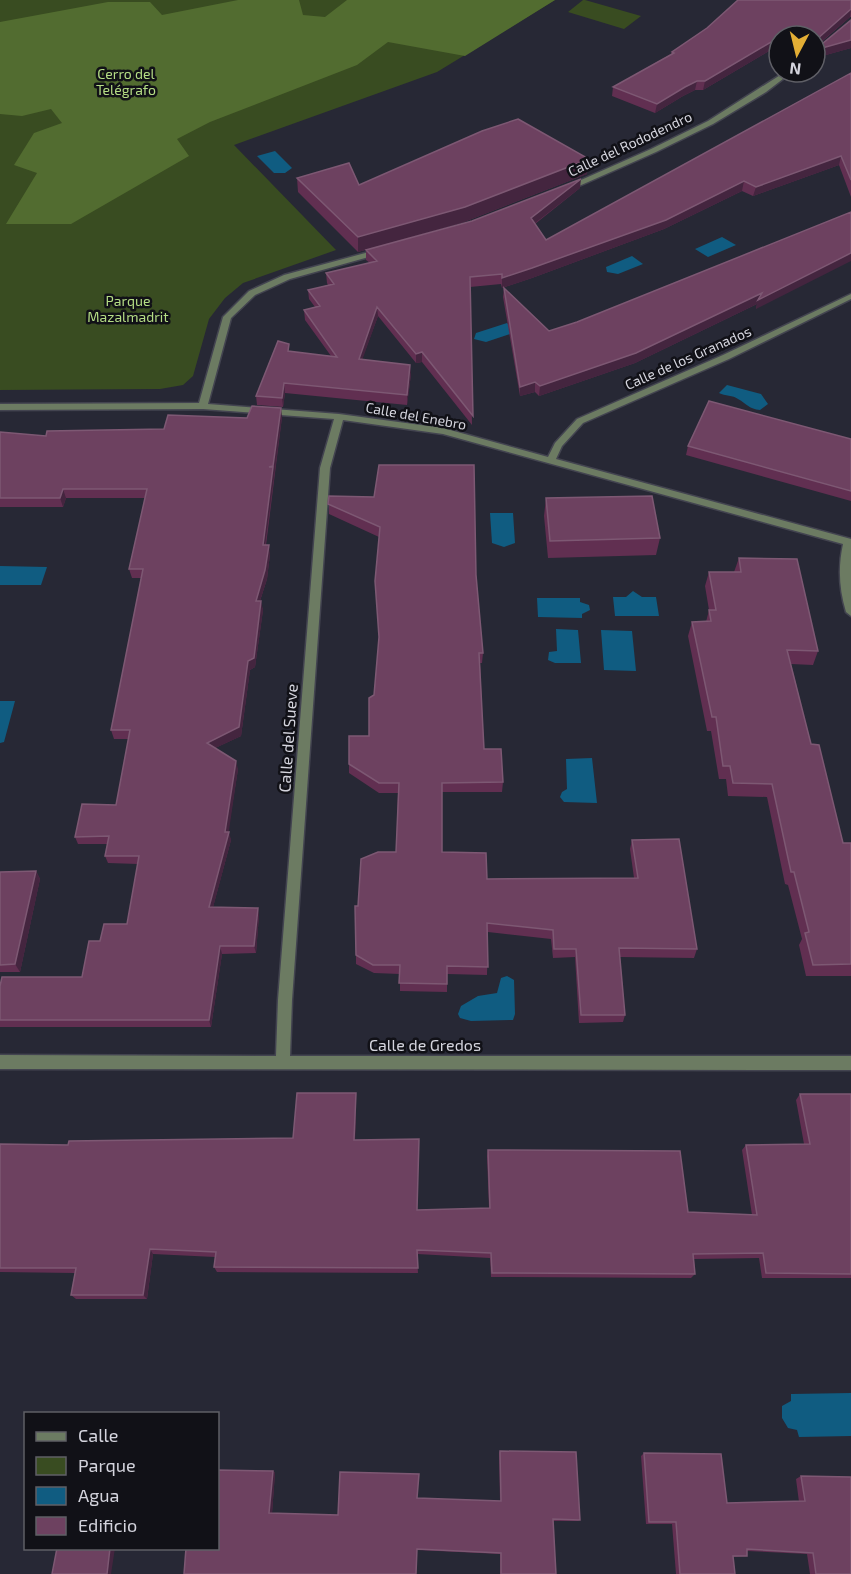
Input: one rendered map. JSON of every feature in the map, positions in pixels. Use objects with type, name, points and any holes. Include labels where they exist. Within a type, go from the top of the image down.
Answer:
[{"type":"street","name":"Calle del Rododendro","points":[[554,193],[675,140],[756,97],[773,84]]},
{"type":"street","points":[[202,406],[227,317],[252,293],[288,277],[389,248]]},
{"type":"street","name":"Calle de los Granados","points":[[550,460],[558,445],[580,421],[848,301]]},
{"type":"street","name":"Calle del Enebro","points":[[0,407],[202,406],[339,417],[443,431],[850,542]]},
{"type":"street","name":"Calle del Sueve","points":[[283,1064],[285,1000],[325,468],[339,417]]},
{"type":"street","points":[[850,542],[845,557],[845,593],[851,612]]},
{"type":"street","name":"Calle de Gredos","points":[[0,1062],[851,1064]]},
{"type":"green space","name":"Parque Mazalmadrit","points":[[0,0],[555,0],[437,72],[234,145],[336,250],[243,283],[225,298],[209,319],[193,376],[183,385],[160,389],[0,390]]},
{"type":"green space","name":"Cerro del Telégrafo","points":[[238,0],[299,0],[303,15],[325,17],[347,0],[555,0],[465,56],[388,42],[357,65],[210,122],[177,139],[189,156],[71,224],[6,224],[37,173],[14,165],[34,133],[62,123],[51,109],[22,116],[0,114],[0,22],[108,2],[150,2],[162,15]]},
{"type":"green space","points":[[583,0],[641,16],[624,29],[568,12]]},
{"type":"water","points":[[275,151],[292,168],[285,173],[274,173],[257,156]]},
{"type":"water","points":[[722,237],[736,245],[708,257],[695,249]]},
{"type":"water","points":[[632,256],[643,264],[618,274],[607,272],[606,267]]},
{"type":"water","points":[[507,323],[516,332],[486,342],[474,339],[476,333]]},
{"type":"water","points":[[727,385],[761,394],[768,404],[760,410],[736,398],[719,393]]},
{"type":"water","points":[[490,513],[513,513],[515,543],[504,547],[492,543]]},
{"type":"water","points":[[0,566],[47,567],[41,585],[0,585]]},
{"type":"water","points":[[633,591],[642,597],[656,597],[659,616],[615,616],[613,597],[626,597]]},
{"type":"water","points":[[537,598],[580,598],[580,602],[589,605],[590,610],[582,614],[582,618],[538,617]]},
{"type":"water","points":[[556,629],[578,630],[581,663],[555,663],[548,660],[549,652],[557,651]]},
{"type":"water","points":[[601,630],[632,631],[636,671],[604,670]]},
{"type":"water","points":[[0,701],[15,701],[4,742],[0,743]]},
{"type":"water","points":[[592,758],[597,803],[564,802],[560,797],[567,789],[566,759]]},
{"type":"water","points":[[507,976],[514,980],[515,1014],[513,1020],[471,1021],[460,1018],[458,1014],[461,1006],[478,996],[497,993],[501,978]]},
{"type":"water","points":[[851,1393],[851,1436],[799,1437],[797,1430],[788,1428],[782,1418],[782,1406],[791,1401],[791,1394]]},
{"type":"building","points":[[738,0],[851,0],[851,9],[827,30],[827,24],[767,24],[767,44],[705,81],[697,81],[657,104],[613,87],[674,53],[672,52],[707,28]]},
{"type":"building","points":[[851,20],[851,40],[827,47],[827,40]]},
{"type":"building","points":[[851,73],[851,180],[841,156],[756,187],[744,181],[666,220],[502,278],[502,274],[470,277],[473,416],[422,352],[416,354],[377,307],[359,359],[410,365],[407,395],[284,383],[282,398],[256,396],[278,341],[289,344],[288,351],[337,357],[304,310],[320,306],[308,290],[334,284],[326,273],[377,261],[366,250],[472,221],[581,179],[531,218],[546,240]]},
{"type":"building","points":[[518,119],[589,159],[465,207],[358,237],[297,178],[349,163],[359,185],[482,131]]},
{"type":"building","points":[[851,212],[851,253],[758,300],[762,293],[636,353],[540,386],[535,382],[520,387],[504,288],[549,331],[577,322]]},
{"type":"building","points":[[709,401],[851,439],[851,491],[688,446]]},
{"type":"building","points":[[252,406],[281,408],[273,466],[269,467],[273,467],[263,545],[269,545],[256,601],[261,601],[254,658],[248,661],[239,727],[207,743],[236,761],[225,832],[229,832],[209,907],[258,908],[254,946],[220,946],[209,1020],[0,1020],[2,977],[82,977],[89,941],[100,941],[104,924],[127,924],[139,856],[105,856],[109,836],[75,837],[82,804],[116,805],[130,730],[111,730],[143,569],[129,569],[147,489],[63,489],[60,498],[0,498],[0,432],[46,436],[47,431],[164,429],[168,415],[247,418]]},
{"type":"building","points":[[379,465],[474,465],[476,575],[483,653],[479,653],[484,749],[501,749],[503,782],[442,783],[442,852],[486,853],[487,879],[638,878],[632,840],[679,839],[697,949],[619,948],[625,1015],[581,1015],[576,949],[554,949],[553,930],[487,923],[488,967],[447,966],[447,984],[399,983],[400,965],[373,965],[356,955],[355,906],[358,906],[361,859],[378,852],[396,852],[399,783],[379,783],[349,764],[349,736],[369,736],[369,698],[374,695],[379,637],[375,581],[380,527],[328,504],[329,496],[374,497]]},
{"type":"building","points":[[652,496],[660,538],[550,541],[546,498]]},
{"type":"building","points":[[739,558],[797,559],[818,651],[787,650],[811,744],[819,745],[843,843],[851,843],[851,964],[813,965],[805,933],[809,932],[794,872],[791,872],[772,784],[733,783],[730,766],[723,766],[716,717],[712,717],[692,622],[711,621],[709,610],[716,610],[709,572],[741,572]]},
{"type":"building","points":[[36,871],[15,964],[0,965],[0,872]]},
{"type":"building","points":[[297,1093],[356,1093],[354,1140],[419,1139],[417,1210],[490,1208],[488,1150],[680,1151],[688,1212],[757,1215],[746,1145],[810,1144],[800,1094],[851,1094],[851,1274],[766,1273],[763,1253],[693,1254],[695,1274],[492,1273],[491,1253],[417,1250],[418,1268],[214,1267],[216,1252],[150,1249],[143,1295],[71,1295],[76,1268],[0,1268],[0,1144],[68,1145],[69,1141],[293,1138]]},
{"type":"building","points":[[500,1451],[576,1452],[580,1520],[553,1519],[556,1574],[501,1574],[501,1553],[417,1549],[416,1574],[184,1574],[186,1550],[219,1550],[219,1470],[273,1471],[269,1513],[338,1515],[340,1472],[419,1474],[417,1498],[501,1501]]},
{"type":"building","points":[[644,1453],[721,1454],[727,1503],[805,1501],[801,1476],[851,1477],[851,1574],[816,1574],[813,1553],[747,1549],[747,1556],[733,1556],[735,1574],[680,1574],[676,1522],[649,1522]]},
{"type":"building","points":[[57,1550],[110,1550],[107,1574],[52,1574]]}]
